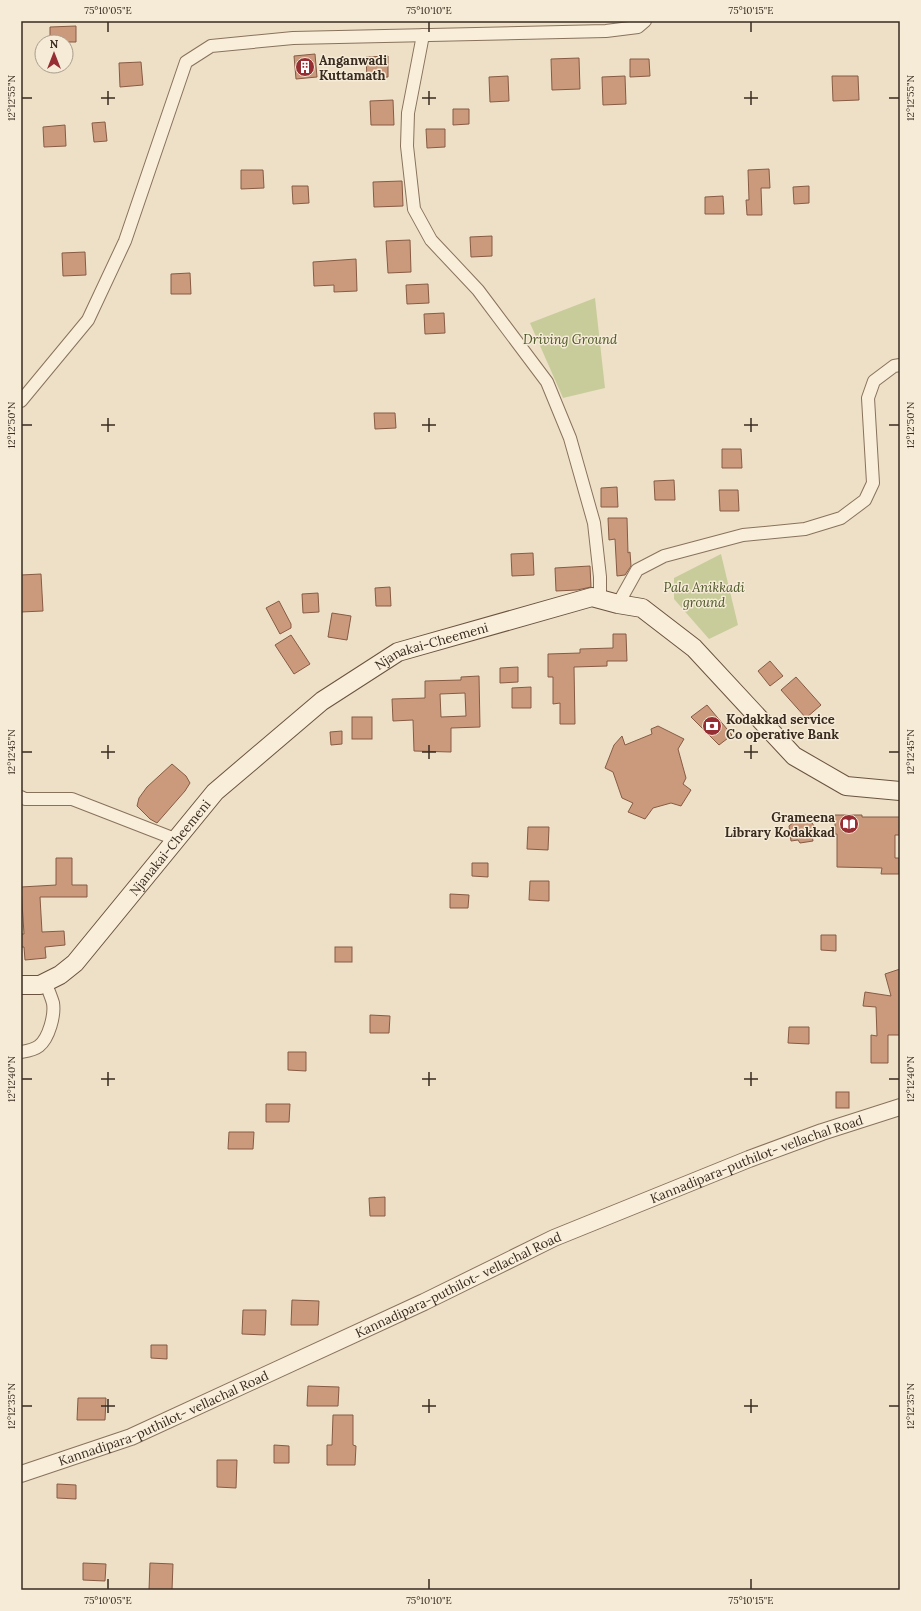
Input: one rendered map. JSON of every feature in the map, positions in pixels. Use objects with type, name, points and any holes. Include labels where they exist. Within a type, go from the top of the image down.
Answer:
[{"type":"main road","name":"Njanakai-Cheemeni","points":[[21,985],[40,985],[60,974],[74,963],[215,792],[322,701],[398,652],[592,597],[618,604],[642,608],[694,648],[794,756],[846,786],[900,791]]},
{"type":"street","points":[[21,401],[88,320],[125,241],[186,62],[211,46],[293,38],[606,31],[638,27],[645,21]]},
{"type":"street","points":[[424,35],[408,120],[407,146],[414,209],[431,240],[478,290],[547,382],[570,438],[594,523],[600,577],[600,599]]},
{"type":"street","points":[[618,604],[637,570],[664,556],[744,535],[805,529],[841,518],[865,500],[873,483],[868,398],[874,381],[894,366],[900,365]]},
{"type":"street","points":[[21,796],[24,799],[72,799],[175,839]]},
{"type":"street","points":[[21,1052],[39,1046],[49,1032],[53,1004],[45,982]]},
{"type":"street","name":"Kannadipara-puthilot- vellachal Road","points":[[21,1474],[131,1437],[417,1305],[554,1238],[749,1159],[822,1132],[900,1107]]},
{"type":"green space","name":"Driving Ground","points":[[595,298],[605,388],[563,398],[530,323]]},
{"type":"green space","name":"Pala Anikkadi ground","points":[[721,554],[738,625],[709,639],[674,599],[674,578]]},
{"type":"building","points":[[76,26],[76,42],[74,42],[74,34],[50,34],[50,27]]},
{"type":"building","name":"Anganwadi Kuttamath","points":[[315,54],[317,77],[296,79],[294,56]]},
{"type":"building","points":[[388,56],[388,77],[367,78],[366,57]]},
{"type":"building","points":[[579,58],[580,89],[552,90],[551,59]]},
{"type":"building","points":[[630,59],[649,59],[650,76],[630,77]]},
{"type":"building","points":[[141,62],[143,85],[120,87],[119,63]]},
{"type":"building","points":[[508,76],[509,101],[490,102],[489,77]]},
{"type":"building","points":[[625,76],[626,104],[603,105],[602,77]]},
{"type":"building","points":[[832,76],[858,76],[859,100],[833,101]]},
{"type":"building","points":[[393,100],[394,125],[371,125],[370,101]]},
{"type":"building","points":[[453,109],[469,109],[469,124],[453,125]]},
{"type":"building","points":[[105,122],[107,141],[94,142],[92,123]]},
{"type":"building","points":[[65,125],[66,146],[44,147],[43,127]]},
{"type":"building","points":[[426,129],[445,129],[445,147],[427,148]]},
{"type":"building","points":[[769,169],[770,188],[761,188],[762,215],[747,215],[746,200],[749,200],[748,170]]},
{"type":"building","points":[[241,170],[263,170],[264,188],[241,189]]},
{"type":"building","points":[[402,181],[403,206],[374,207],[373,182]]},
{"type":"building","points":[[292,186],[308,186],[309,203],[293,204]]},
{"type":"building","points":[[809,186],[809,203],[794,204],[793,187]]},
{"type":"building","points":[[723,196],[724,214],[705,214],[705,197]]},
{"type":"building","points":[[492,236],[492,256],[471,257],[470,237]]},
{"type":"building","points":[[410,240],[411,272],[388,273],[386,241]]},
{"type":"building","points":[[85,252],[86,275],[63,276],[62,253]]},
{"type":"building","points":[[356,259],[357,291],[334,292],[334,285],[314,286],[313,262]]},
{"type":"building","points":[[190,273],[191,294],[171,294],[171,274]]},
{"type":"building","points":[[428,284],[429,303],[407,304],[406,285]]},
{"type":"building","points":[[444,313],[445,333],[425,334],[424,314]]},
{"type":"building","points":[[374,413],[395,413],[396,428],[375,429]]},
{"type":"building","points":[[722,449],[741,449],[742,468],[722,468]]},
{"type":"building","points":[[674,480],[675,500],[655,500],[654,481]]},
{"type":"building","points":[[617,487],[618,507],[601,507],[601,488]]},
{"type":"building","points":[[719,490],[738,490],[739,511],[720,511]]},
{"type":"building","points":[[608,518],[627,518],[628,553],[630,552],[631,566],[625,575],[617,576],[615,539],[609,540]]},
{"type":"building","points":[[533,553],[534,575],[512,576],[511,554]]},
{"type":"building","points":[[590,566],[591,587],[577,590],[556,591],[555,568]]},
{"type":"building","points":[[41,574],[43,611],[21,612],[21,575]]},
{"type":"building","points":[[390,587],[391,606],[376,606],[375,588]]},
{"type":"building","points":[[318,593],[319,612],[303,613],[302,594]]},
{"type":"building","points":[[279,601],[291,624],[291,628],[280,634],[266,608]]},
{"type":"building","points":[[332,613],[351,616],[347,640],[328,637]]},
{"type":"building","points":[[613,634],[626,634],[627,661],[607,661],[607,666],[574,667],[575,724],[560,724],[560,703],[553,704],[553,677],[548,677],[548,654],[580,653],[580,649],[613,648]]},
{"type":"building","points":[[291,635],[310,664],[294,674],[275,645]]},
{"type":"building","points":[[770,661],[783,676],[770,686],[758,671]]},
{"type":"building","points":[[518,667],[518,682],[500,683],[500,668]]},
{"type":"building","points":[[479,676],[480,727],[451,728],[451,752],[414,751],[413,720],[393,721],[392,699],[425,698],[425,681],[461,680],[461,677]],"holes":[[[465,693],[466,716],[441,717],[440,694]]]},
{"type":"building","points":[[796,677],[821,705],[806,718],[781,690]]},
{"type":"building","points":[[531,687],[531,708],[512,708],[512,688]]},
{"type":"building","name":"Kodakkad service Co operative Bank","points":[[707,705],[732,735],[719,745],[691,717]]},
{"type":"building","points":[[352,717],[372,717],[372,739],[352,739]]},
{"type":"building","points":[[658,726],[684,739],[678,749],[686,778],[683,784],[691,790],[681,806],[671,803],[653,808],[645,819],[628,812],[633,803],[622,798],[613,772],[605,768],[614,745],[622,736],[625,745],[652,734],[651,729]]},
{"type":"building","points":[[342,731],[342,744],[331,745],[330,732]]},
{"type":"building","points":[[172,764],[186,776],[190,783],[185,791],[157,823],[150,819],[137,806],[139,798],[147,787]]},
{"type":"building","points":[[804,814],[814,826],[815,832],[812,835],[813,841],[800,843],[798,840],[791,841],[789,826]]},
{"type":"building","points":[[835,815],[900,817],[900,835],[895,835],[895,858],[899,858],[899,874],[881,874],[882,868],[837,867],[837,834],[835,834]]},
{"type":"building","points":[[528,827],[549,827],[548,850],[527,849]]},
{"type":"building","points":[[56,858],[72,858],[72,885],[87,885],[87,897],[40,897],[42,932],[64,931],[65,945],[45,947],[46,958],[25,960],[24,947],[21,947],[21,934],[24,934],[21,887],[56,885]]},
{"type":"building","points":[[472,863],[488,863],[488,877],[472,876]]},
{"type":"building","points":[[530,881],[549,881],[549,901],[529,900]]},
{"type":"building","points":[[450,894],[469,895],[468,908],[450,908]]},
{"type":"building","points":[[821,935],[836,935],[836,951],[821,950]]},
{"type":"building","points":[[335,947],[352,947],[352,962],[335,962]]},
{"type":"building","points":[[900,969],[900,1035],[888,1035],[888,1063],[871,1063],[871,1035],[877,1036],[876,1007],[863,1006],[865,992],[891,996],[885,974]]},
{"type":"building","points":[[370,1015],[390,1016],[389,1033],[370,1033]]},
{"type":"building","points":[[789,1027],[809,1027],[809,1044],[788,1043]]},
{"type":"building","points":[[288,1052],[306,1052],[306,1071],[288,1070]]},
{"type":"building","points":[[836,1092],[849,1092],[849,1108],[836,1108]]},
{"type":"building","points":[[266,1104],[290,1104],[289,1122],[266,1122]]},
{"type":"building","points":[[229,1132],[254,1132],[253,1149],[228,1149]]},
{"type":"building","points":[[385,1197],[385,1216],[370,1216],[369,1198]]},
{"type":"building","points":[[292,1300],[319,1301],[318,1325],[291,1325]]},
{"type":"building","points":[[243,1310],[266,1310],[265,1335],[242,1334]]},
{"type":"building","points":[[151,1345],[167,1345],[167,1359],[151,1358]]},
{"type":"building","points":[[308,1386],[339,1387],[338,1406],[307,1406]]},
{"type":"building","points":[[78,1398],[106,1398],[105,1420],[77,1420]]},
{"type":"building","points":[[333,1415],[353,1415],[353,1445],[356,1446],[355,1465],[327,1465],[327,1445],[332,1445]]},
{"type":"building","points":[[274,1445],[289,1446],[289,1463],[274,1463]]},
{"type":"building","points":[[217,1460],[237,1460],[236,1488],[217,1487]]},
{"type":"building","points":[[57,1484],[76,1485],[76,1499],[57,1498]]},
{"type":"building","points":[[83,1563],[106,1564],[105,1581],[83,1580]]},
{"type":"building","points":[[150,1563],[173,1564],[172,1590],[149,1590]]},
{"type":"place","name":"Anganwadi Kuttamath","points":[[305,67]]},
{"type":"place","name":"Kodakkad service Co operative Bank","points":[[712,726]]},
{"type":"place","name":"Grameena Library Kodakkad","points":[[849,824]]}]
